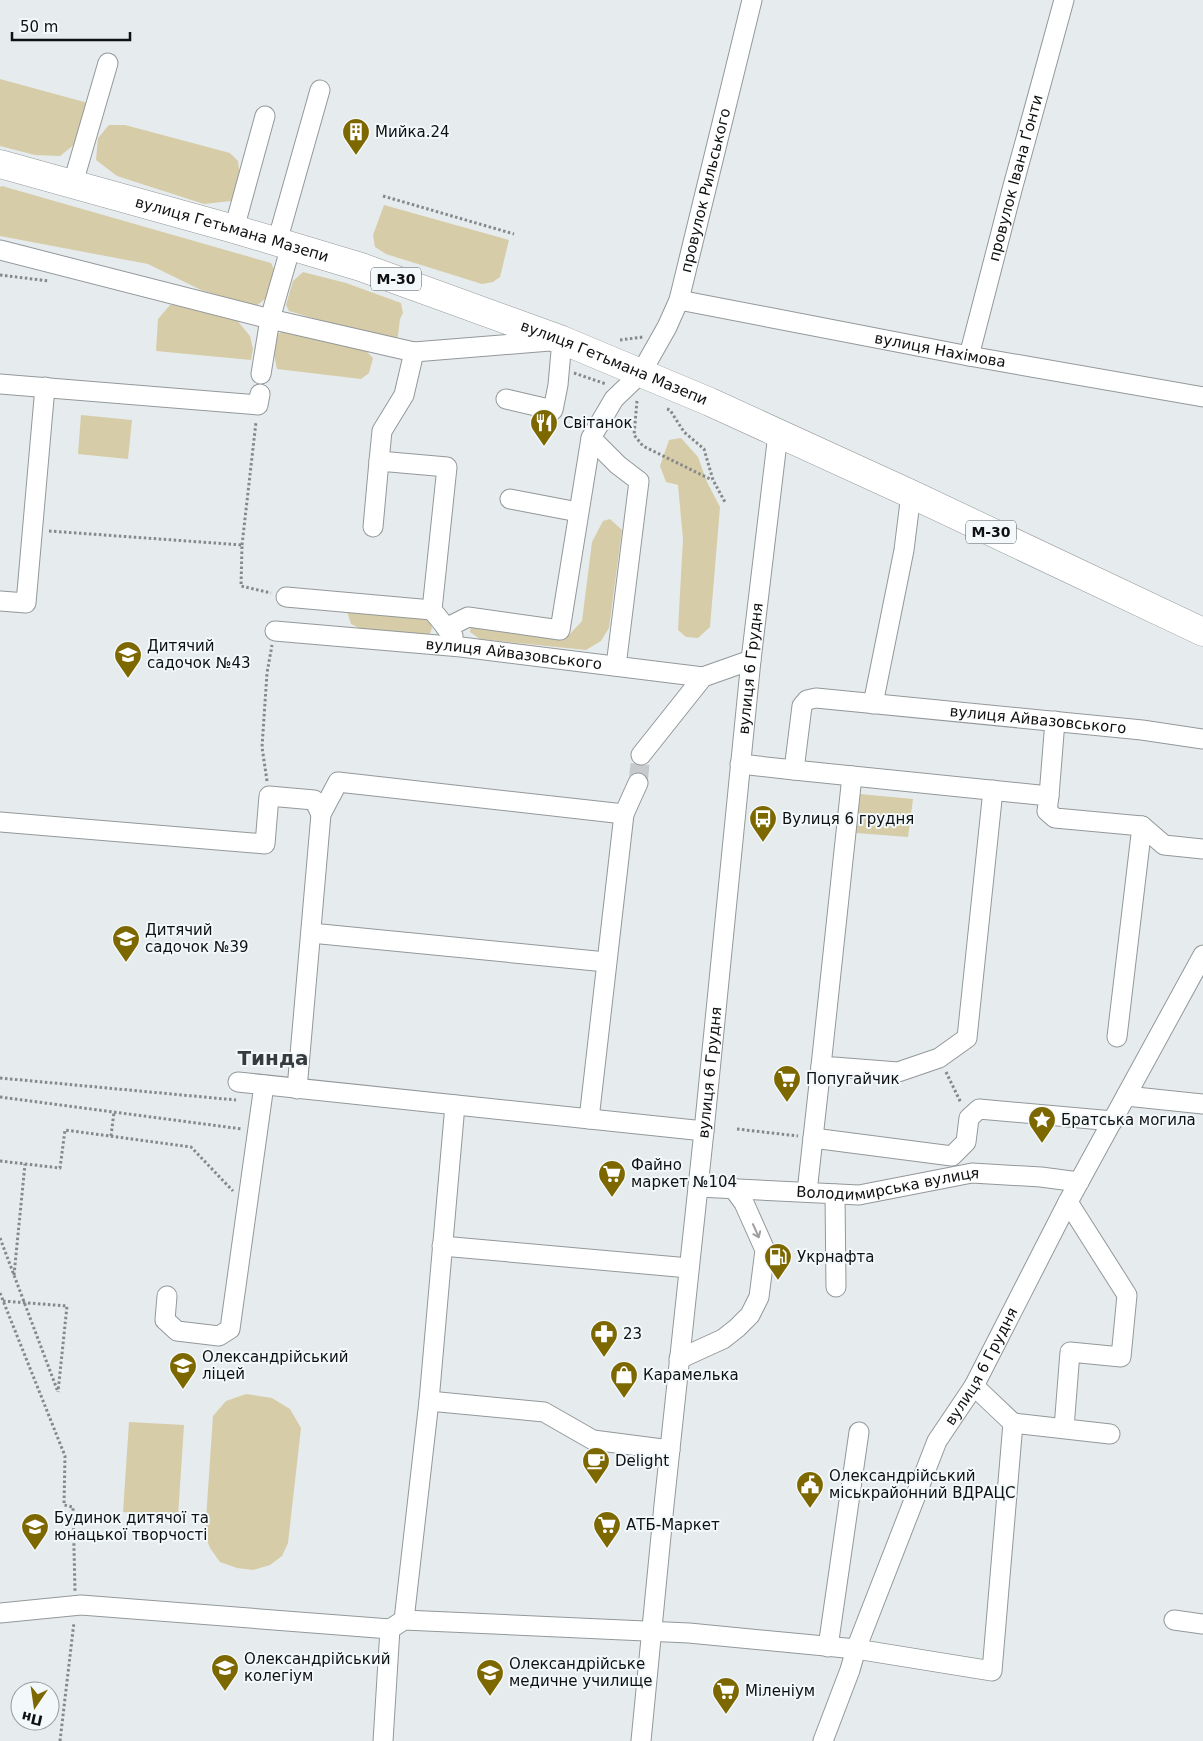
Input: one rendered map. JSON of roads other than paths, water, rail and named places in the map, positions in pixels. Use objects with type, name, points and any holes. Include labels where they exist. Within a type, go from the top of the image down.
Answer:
[{"type":"highway","name":"вулиця Гетьмана Мазепи","points":[[0,164],[73,183],[284,244],[422,288],[562,340],[633,381],[778,434],[911,494],[1203,632]]},
{"type":"street","name":"провулок Рильського","points":[[591,438],[614,399],[633,381],[667,327],[679,300],[752,0]]},
{"type":"street","name":"провулок Івана Ґонти","points":[[969,356],[1064,0]]},
{"type":"street","points":[[73,183],[108,63]]},
{"type":"street","points":[[262,374],[284,244],[320,90]]},
{"type":"street","points":[[234,229],[265,116]]},
{"type":"street","points":[[0,250],[270,319],[414,352],[562,340],[558,385],[553,410],[506,399]]},
{"type":"street","name":"вулиця Нахімова","points":[[679,300],[969,356],[1203,397]]},
{"type":"street","points":[[373,527],[382,431],[404,395],[414,352]]},
{"type":"street","points":[[0,384],[259,399]]},
{"type":"street","points":[[0,601],[26,603],[45,387]]},
{"type":"street","name":"вулиця 6 Грудня","points":[[641,1741],[740,764],[778,434]]},
{"type":"street","points":[[446,628],[468,617],[560,630],[591,438]]},
{"type":"street","points":[[591,438],[618,465],[639,481],[616,666]]},
{"type":"street","points":[[379,461],[447,468],[432,610],[461,646]]},
{"type":"street","points":[[873,704],[904,550],[911,494]]},
{"type":"street","points":[[510,499],[578,512]]},
{"type":"street","points":[[286,597],[432,610]]},
{"type":"street","name":"вулиця Айвазовського","points":[[275,631],[461,646],[703,677],[751,660]]},
{"type":"street","points":[[641,754],[703,677]]},
{"type":"street","name":"вулиця Айвазовського","points":[[794,770],[802,706],[807,700],[816,698],[1142,730],[1203,739]]},
{"type":"street","points":[[1055,721],[1047,811],[1055,818],[1142,826],[1164,845],[1203,849]]},
{"type":"street","points":[[740,764],[1049,796]]},
{"type":"street","points":[[807,1192],[852,776]]},
{"type":"street","points":[[297,1089],[321,814],[338,782],[624,814]]},
{"type":"street","points":[[589,1119],[624,814],[638,783]]},
{"type":"street","points":[[822,1066],[898,1072],[938,1058],[967,1038],[993,790]]},
{"type":"street","points":[[0,822],[265,844],[269,796],[314,800],[321,814]]},
{"type":"street","points":[[1117,1037],[1142,826]]},
{"type":"street","points":[[311,933],[606,962]]},
{"type":"street","name":"вулиця 6 Грудня","points":[[823,1741],[856,1649],[937,1441],[974,1386],[1068,1202],[1203,955]]},
{"type":"street","points":[[238,1082],[704,1131]]},
{"type":"street","points":[[167,1296],[165,1320],[177,1331],[219,1336],[230,1329],[264,1085]]},
{"type":"street","points":[[1126,1096],[1203,1104]]},
{"type":"street","points":[[383,1741],[428,1400],[455,1105]]},
{"type":"street","points":[[813,1138],[952,1156],[966,1142],[969,1118],[979,1108],[1113,1121]]},
{"type":"street","name":"Володимирська вулиця","points":[[698,1187],[859,1195],[972,1173],[1041,1176],[1079,1182]]},
{"type":"street","points":[[679,1359],[723,1338],[737,1328],[750,1315],[760,1297],[765,1250],[744,1203],[733,1188]]},
{"type":"street","points":[[835,1194],[836,1287]]},
{"type":"street","points":[[1064,1428],[1070,1352],[1121,1357],[1127,1295],[1068,1202]]},
{"type":"street","points":[[442,1246],[689,1268]]},
{"type":"street","points":[[974,1386],[1013,1423],[1110,1434]]},
{"type":"street","points":[[428,1400],[544,1412],[593,1440],[670,1450]]},
{"type":"street","points":[[0,1613],[81,1605],[397,1625],[653,1630],[856,1649],[992,1671],[1013,1423]]},
{"type":"street","points":[[828,1647],[859,1432]]},
{"type":"street","points":[[1174,1620],[1203,1624]]},
{"type":"tunnel","points":[[638,783],[641,755]]},
{"type":"place","name":"Мийка.24","points":[[356,156]]},
{"type":"place","name":"Світанок","points":[[544,447]]},
{"type":"place","name":"Дитячий садочок №43","points":[[128,679]]},
{"type":"place","name":"Вулиця 6 грудня","points":[[763,843]]},
{"type":"place","name":"Дитячий садочок №39","points":[[126,963]]},
{"type":"place","name":"Попугайчик","points":[[787,1103]]},
{"type":"place","name":"Братська могила","points":[[1042,1144]]},
{"type":"place","name":"Файно маркет №104","points":[[612,1198]]},
{"type":"place","name":"Укрнафта","points":[[778,1281]]},
{"type":"place","name":"23","points":[[604,1358]]},
{"type":"place","name":"Олександрійський ліцей","points":[[183,1390]]},
{"type":"place","name":"Карамелька","points":[[624,1399]]},
{"type":"place","name":"Delight","points":[[596,1485]]},
{"type":"place","name":"Олександрійський міськрайонний ВДРАЦС","points":[[810,1509]]},
{"type":"place","name":"АТБ-Маркет","points":[[607,1549]]},
{"type":"place","name":"Будинок дитячої та юнацької творчості","points":[[35,1551]]},
{"type":"place","name":"Олександрійський колегіум","points":[[225,1692]]},
{"type":"place","name":"Олександрійське медичне училище","points":[[490,1697]]},
{"type":"place","name":"Міленіум","points":[[726,1715]]},
{"type":"district","name":"Тинда","points":[[273,1058]]}]
